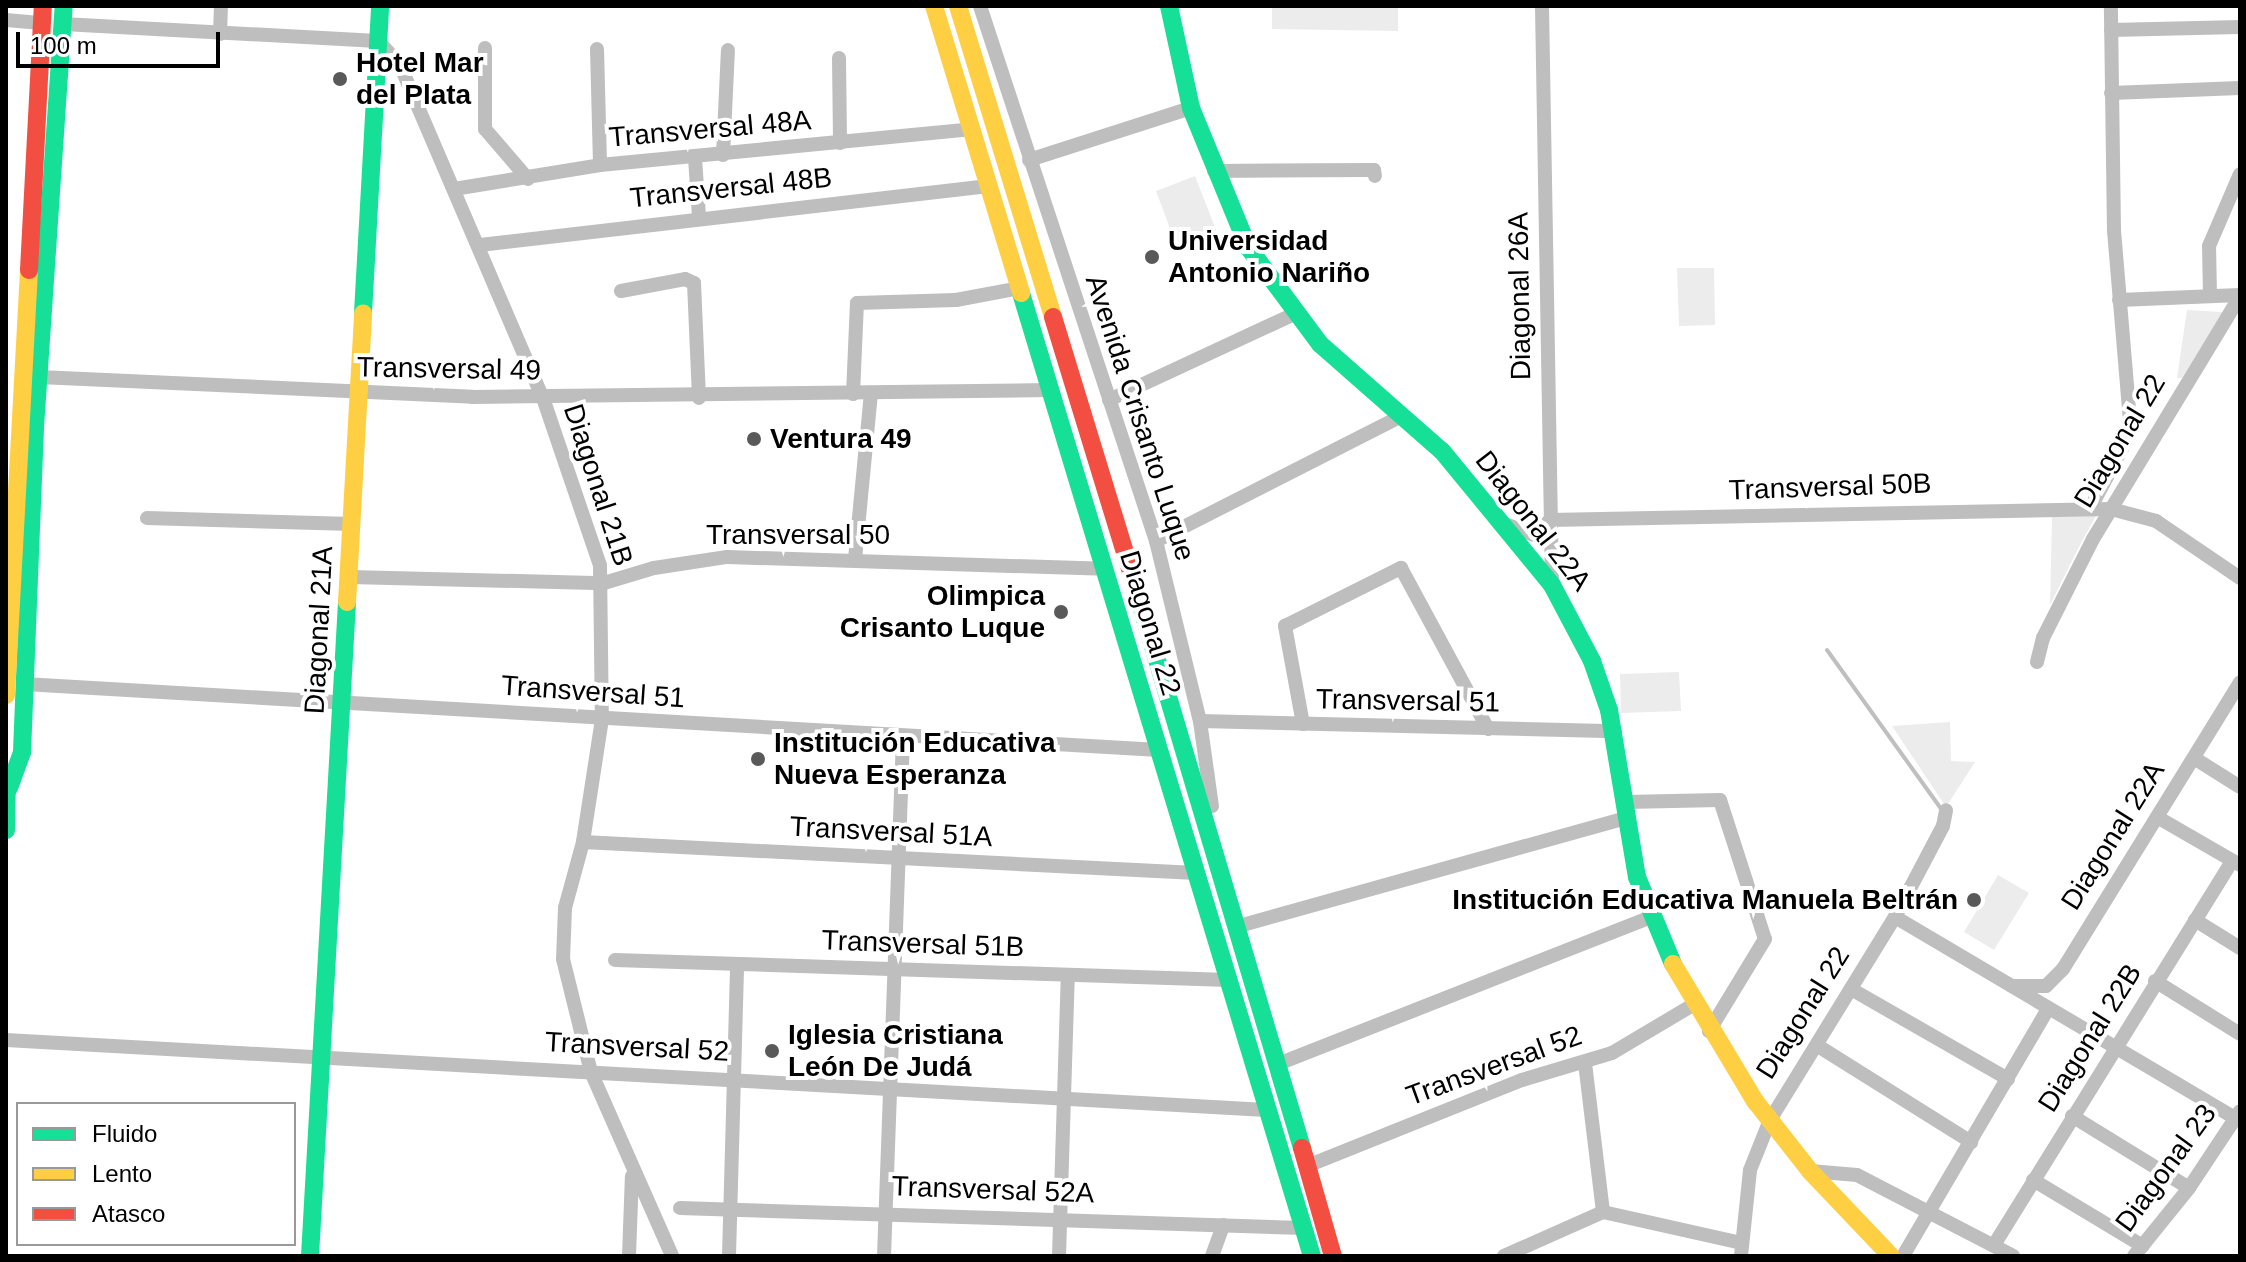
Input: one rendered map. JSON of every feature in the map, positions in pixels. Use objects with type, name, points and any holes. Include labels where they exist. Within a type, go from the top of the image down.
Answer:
[{"type":"main road","name":"Diagonal 21A","points":[[310,1256],[344,701],[380,6]]},
{"type":"main road","name":"Diagonal 22","points":[[934,6],[1312,1256]]},
{"type":"main road","name":"Diagonal 22","points":[[958,6],[1218,854],[1333,1256]]},
{"type":"main road","name":"Diagonal 22A","points":[[1169,6],[1191,108],[1214,171],[1248,247],[1294,314],[1338,363],[1442,451],[1508,525],[1552,585],[1592,661],[1615,731],[1625,810],[1649,918],[1693,1005],[1770,1120]]},
{"type":"main road","points":[[6,830],[8,779],[22,752],[12,685],[23,377],[42,14]]},
{"type":"main road","points":[[23,377],[63,15]]},
{"type":"main road","points":[[6,695],[12,685]]},
{"type":"main road","points":[[1770,1120],[1810,1171],[1891,1256]]},
{"type":"street","points":[[220,34],[221,6]]},
{"type":"street","name":"Avenida Crisanto Luque","points":[[980,6],[1156,541],[1200,721],[1218,854]]},
{"type":"street","name":"Diagonal 26A","points":[[1542,6],[1552,585]]},
{"type":"street","points":[[2091,507],[2129,428],[2119,300],[2111,6]]},
{"type":"street","points":[[6,20],[42,14]]},
{"type":"street","points":[[63,15],[220,34],[378,41]]},
{"type":"street","points":[[2111,30],[2240,27]]},
{"type":"street","name":"Diagonal 21B","points":[[378,41],[400,65],[480,245],[543,398],[604,583],[602,719],[583,842],[565,908],[563,959],[591,1072],[672,1256]]},
{"type":"street","points":[[485,48],[485,129],[528,179]]},
{"type":"street","points":[[597,49],[600,165]]},
{"type":"street","points":[[723,155],[728,50]]},
{"type":"street","points":[[839,58],[840,143]]},
{"type":"street","points":[[2111,93],[2240,88]]},
{"type":"street","points":[[1029,160],[1191,108]]},
{"type":"street","name":"Transversal 48A","points":[[454,189],[600,165],[972,129]]},
{"type":"street","points":[[695,158],[699,216]]},
{"type":"street","points":[[1214,171],[1374,170],[1375,176]]},
{"type":"street","points":[[2210,296],[2209,246],[2240,174]]},
{"type":"street","name":"Transversal 48B","points":[[480,245],[699,216],[989,186]]},
{"type":"street","points":[[621,291],[685,279],[694,283],[699,398]]},
{"type":"street","points":[[853,394],[857,303],[956,300],[1020,288]]},
{"type":"street","points":[[2119,300],[2240,295]]},
{"type":"street","name":"Diagonal 22","points":[[2037,662],[2043,638],[2111,509],[2240,295]]},
{"type":"street","points":[[1109,400],[1294,314]]},
{"type":"street","name":"Transversal 49","points":[[23,377],[359,393],[543,398],[699,398],[1051,390]]},
{"type":"street","points":[[855,559],[871,393]]},
{"type":"street","points":[[1156,541],[1401,416]]},
{"type":"street","name":"Transversal 50B","points":[[1508,525],[1534,535],[1550,520],[2091,507],[2156,521],[2240,578]]},
{"type":"street","points":[[147,518],[353,524]]},
{"type":"street","name":"Transversal 50","points":[[350,577],[604,583],[654,568],[727,557],[1104,569]]},
{"type":"street","points":[[1303,724],[1285,626],[1401,568],[1488,729]]},
{"type":"street","name":"Diagonal 22A","points":[[2012,986],[2034,989],[2058,976],[2240,682]]},
{"type":"street","name":"Transversal 51","points":[[12,685],[344,701],[602,719],[1159,750]]},
{"type":"street","points":[[2227,704],[2240,712]]},
{"type":"street","name":"Transversal 51","points":[[1200,721],[1615,731]]},
{"type":"street","points":[[884,1256],[903,737]]},
{"type":"street","points":[[2194,758],[2240,787]]},
{"type":"street","points":[[1239,926],[1625,810],[1720,800],[1765,939],[1709,1031]]},
{"type":"street","name":"Diagonal 22","points":[[1742,1249],[1750,1170],[1770,1120],[1895,917],[1943,826],[1946,810]]},
{"type":"street","points":[[2157,817],[2236,863]]},
{"type":"street","name":"Transversal 51A","points":[[583,842],[1196,873]]},
{"type":"street","name":"Diagonal 22B","points":[[1994,1245],[2155,981],[2236,863]]},
{"type":"street","points":[[1895,917],[2113,1048],[2238,1114]]},
{"type":"street","points":[[1278,1064],[1649,918]]},
{"type":"street","points":[[2195,920],[2240,948]]},
{"type":"street","name":"Transversal 51B","points":[[615,960],[1229,980]]},
{"type":"street","points":[[729,1256],[727,1206],[737,965]]},
{"type":"street","points":[[1059,1256],[1068,975]]},
{"type":"street","points":[[2155,981],[2240,1034]]},
{"type":"street","points":[[1851,989],[2008,1079]]},
{"type":"street","name":"Transversal 52","points":[[1307,1166],[1522,1080],[1585,1063],[1633,1042],[1693,1005]]},
{"type":"street","points":[[1903,1256],[2048,1009]]},
{"type":"street","name":"Transversal 52","points":[[6,1040],[1266,1110]]},
{"type":"street","points":[[1818,1046],[1971,1142]]},
{"type":"street","points":[[1585,1063],[1603,1212]]},
{"type":"street","name":"Diagonal 23","points":[[2138,1251],[2189,1188],[2238,1114]]},
{"type":"street","points":[[2072,1116],[2189,1188]]},
{"type":"street","points":[[1810,1171],[1857,1175],[2013,1256]]},
{"type":"street","points":[[629,1256],[633,1172]]},
{"type":"street","points":[[2033,1180],[2138,1251]]},
{"type":"street","name":"Transversal 52A","points":[[680,1208],[727,1206],[1304,1228]]},
{"type":"street","points":[[1504,1256],[1603,1212],[1742,1249]]},
{"type":"street","points":[[1212,1256],[1223,1225]]},
{"type":"shaded area","points":[[1272,6],[1398,6],[1398,31],[1272,29]]},
{"type":"shaded area","points":[[1195,176],[1218,235],[1178,250],[1156,191]]},
{"type":"shaded area","points":[[1677,268],[1714,268],[1715,325],[1679,326]]},
{"type":"shaded area","points":[[2187,310],[2223,312],[2182,378],[2177,378]]},
{"type":"shaded area","points":[[2096,516],[2082,541],[2050,605],[2052,517]]},
{"type":"shaded area","points":[[1679,672],[1681,711],[1621,713],[1620,674]]},
{"type":"shaded area","points":[[1950,722],[1951,761],[1975,762],[1946,807],[1892,726]]},
{"type":"shaded area","points":[[1998,875],[2029,893],[1994,950],[1964,932]]},
{"type":"waterway","points":[[1827,650],[1942,810]]},
{"type":"traffic: fast","points":[[9,788],[22,752],[35,427],[64,6]]},
{"type":"traffic: fast","points":[[363,313],[380,6]]},
{"type":"traffic: fast","points":[[1169,6],[1191,108],[1248,247],[1320,344],[1442,451],[1552,585],[1592,661],[1609,710],[1637,877],[1673,964]]},
{"type":"traffic: fast","points":[[1021,293],[1312,1256]]},
{"type":"traffic: fast","points":[[1134,582],[1302,1148]]},
{"type":"traffic: fast","points":[[310,1256],[347,602]]},
{"type":"traffic: fast","points":[[6,830],[7,776]]},
{"type":"traffic: slow","points":[[934,6],[1021,293]]},
{"type":"traffic: slow","points":[[958,6],[1053,317]]},
{"type":"traffic: slow","points":[[6,695],[29,270]]},
{"type":"traffic: slow","points":[[347,602],[363,313]]},
{"type":"traffic: slow","points":[[1673,964],[1755,1101],[1810,1171],[1891,1256]]},
{"type":"traffic: jam","points":[[29,270],[43,6]]},
{"type":"traffic: jam","points":[[1053,317],[1134,582]]},
{"type":"traffic: jam","points":[[1302,1148],[1333,1256]]},
{"type":"place","name":"Hotel Mar del Plata","points":[[340,79]]},
{"type":"place","name":"Universidad Antonio Nariño","points":[[1152,257]]},
{"type":"place","name":"Ventura 49","points":[[754,439]]},
{"type":"place","name":"Olimpica Crisanto Luque","points":[[1061,612]]},
{"type":"place","name":"Institución Educativa Nueva Esperanza","points":[[758,759]]},
{"type":"place","name":"Institución Educativa Manuela Beltrán","points":[[1974,900]]},
{"type":"place","name":"Iglesia Cristiana León De Judá","points":[[772,1051]]}]
